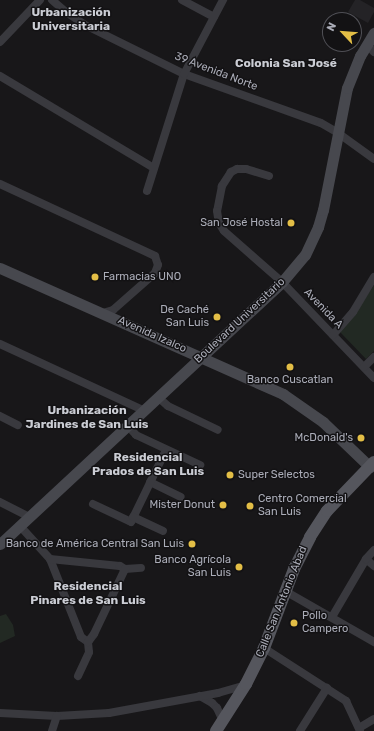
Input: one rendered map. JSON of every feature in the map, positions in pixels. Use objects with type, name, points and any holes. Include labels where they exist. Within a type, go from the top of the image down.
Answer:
[{"type":"main road","name":"Calle San Antonio Abad","points":[[220,726],[246,684],[264,648],[303,548],[327,511],[373,467]]},
{"type":"street","points":[[0,42],[40,0]]},
{"type":"street","name":"39 Avenida Norte","points":[[52,0],[66,12],[87,26],[184,74],[321,123],[338,133],[374,159]]},
{"type":"street","points":[[182,0],[214,17]]},
{"type":"street","points":[[147,191],[184,74],[223,0]]},
{"type":"street","name":"Boulevard Universitario","points":[[0,544],[159,398],[282,282],[305,255],[318,226],[347,88],[370,49],[374,33]]},
{"type":"street","points":[[0,76],[154,168]]},
{"type":"street","name":"Avenida A","points":[[269,176],[246,169],[237,169],[231,172],[222,186],[217,211],[219,223],[224,231],[282,282],[374,378]]},
{"type":"street","points":[[0,184],[155,256],[158,265],[155,274],[112,310],[103,313]]},
{"type":"street","name":"Avenida Izalco","points":[[0,268],[283,394],[323,422],[373,467]]},
{"type":"street","points":[[333,335],[353,312],[374,277]]},
{"type":"street","points":[[0,344],[145,410]]},
{"type":"street","points":[[364,367],[374,357]]},
{"type":"street","points":[[159,398],[168,406],[218,430]]},
{"type":"street","points":[[0,416],[18,425]]},
{"type":"street","points":[[128,426],[134,434],[166,450],[177,453],[200,464]]},
{"type":"street","points":[[132,519],[166,450]]},
{"type":"street","points":[[150,482],[181,497]]},
{"type":"street","points":[[0,502],[29,517]]},
{"type":"street","points":[[93,504],[163,531]]},
{"type":"street","points":[[20,526],[50,559],[81,637],[88,642]]},
{"type":"street","points":[[332,617],[366,559],[374,550]]},
{"type":"street","points":[[50,559],[120,566],[125,569],[141,568]]},
{"type":"street","points":[[366,559],[374,566]]},
{"type":"street","points":[[78,676],[88,652],[88,642],[94,634],[125,569]]},
{"type":"street","points":[[285,591],[374,642]]},
{"type":"street","points":[[264,648],[346,701],[360,729],[374,719]]},
{"type":"street","points":[[0,713],[56,716],[109,713],[230,690],[246,684]]},
{"type":"street","points":[[300,731],[327,688]]},
{"type":"street","points":[[200,696],[212,703],[217,708],[220,726]]},
{"type":"street","points":[[52,731],[56,716]]},
{"type":"shaded area","points":[[355,0],[360,0],[374,8],[374,12],[368,23],[362,20],[362,12],[348,12]]},
{"type":"shaded area","points":[[374,285],[374,351],[366,359],[340,332],[354,316]]},
{"type":"shaded area","points":[[6,614],[13,625],[15,636],[0,643],[0,616]]},
{"type":"place","name":"San José Hostal","points":[[291,223]]},
{"type":"place","name":"Farmacias UNO","points":[[95,277]]},
{"type":"place","name":"De Caché San Luis","points":[[217,317]]},
{"type":"place","name":"Banco Cuscatlan","points":[[290,367]]},
{"type":"place","name":"McDonald's","points":[[361,438]]},
{"type":"place","name":"Super Selectos","points":[[230,475]]},
{"type":"place","name":"Mister Donut","points":[[223,505]]},
{"type":"place","name":"Centro Comercial San Luis","points":[[250,506]]},
{"type":"place","name":"Banco de América Central San Luis","points":[[192,544]]},
{"type":"place","name":"Banco Agrícola San Luis","points":[[239,567]]},
{"type":"place","name":"Pollo Campero","points":[[294,623]]},
{"type":"district","name":"Urbanización Universitaria","points":[[71,20]]},
{"type":"district","name":"Colonia San José","points":[[286,64]]},
{"type":"district","name":"Urbanización Jardines de San Luis","points":[[87,418]]},
{"type":"district","name":"Residencial Prados de San Luis","points":[[148,465]]},
{"type":"district","name":"Residencial Pinares de San Luis","points":[[88,594]]}]
